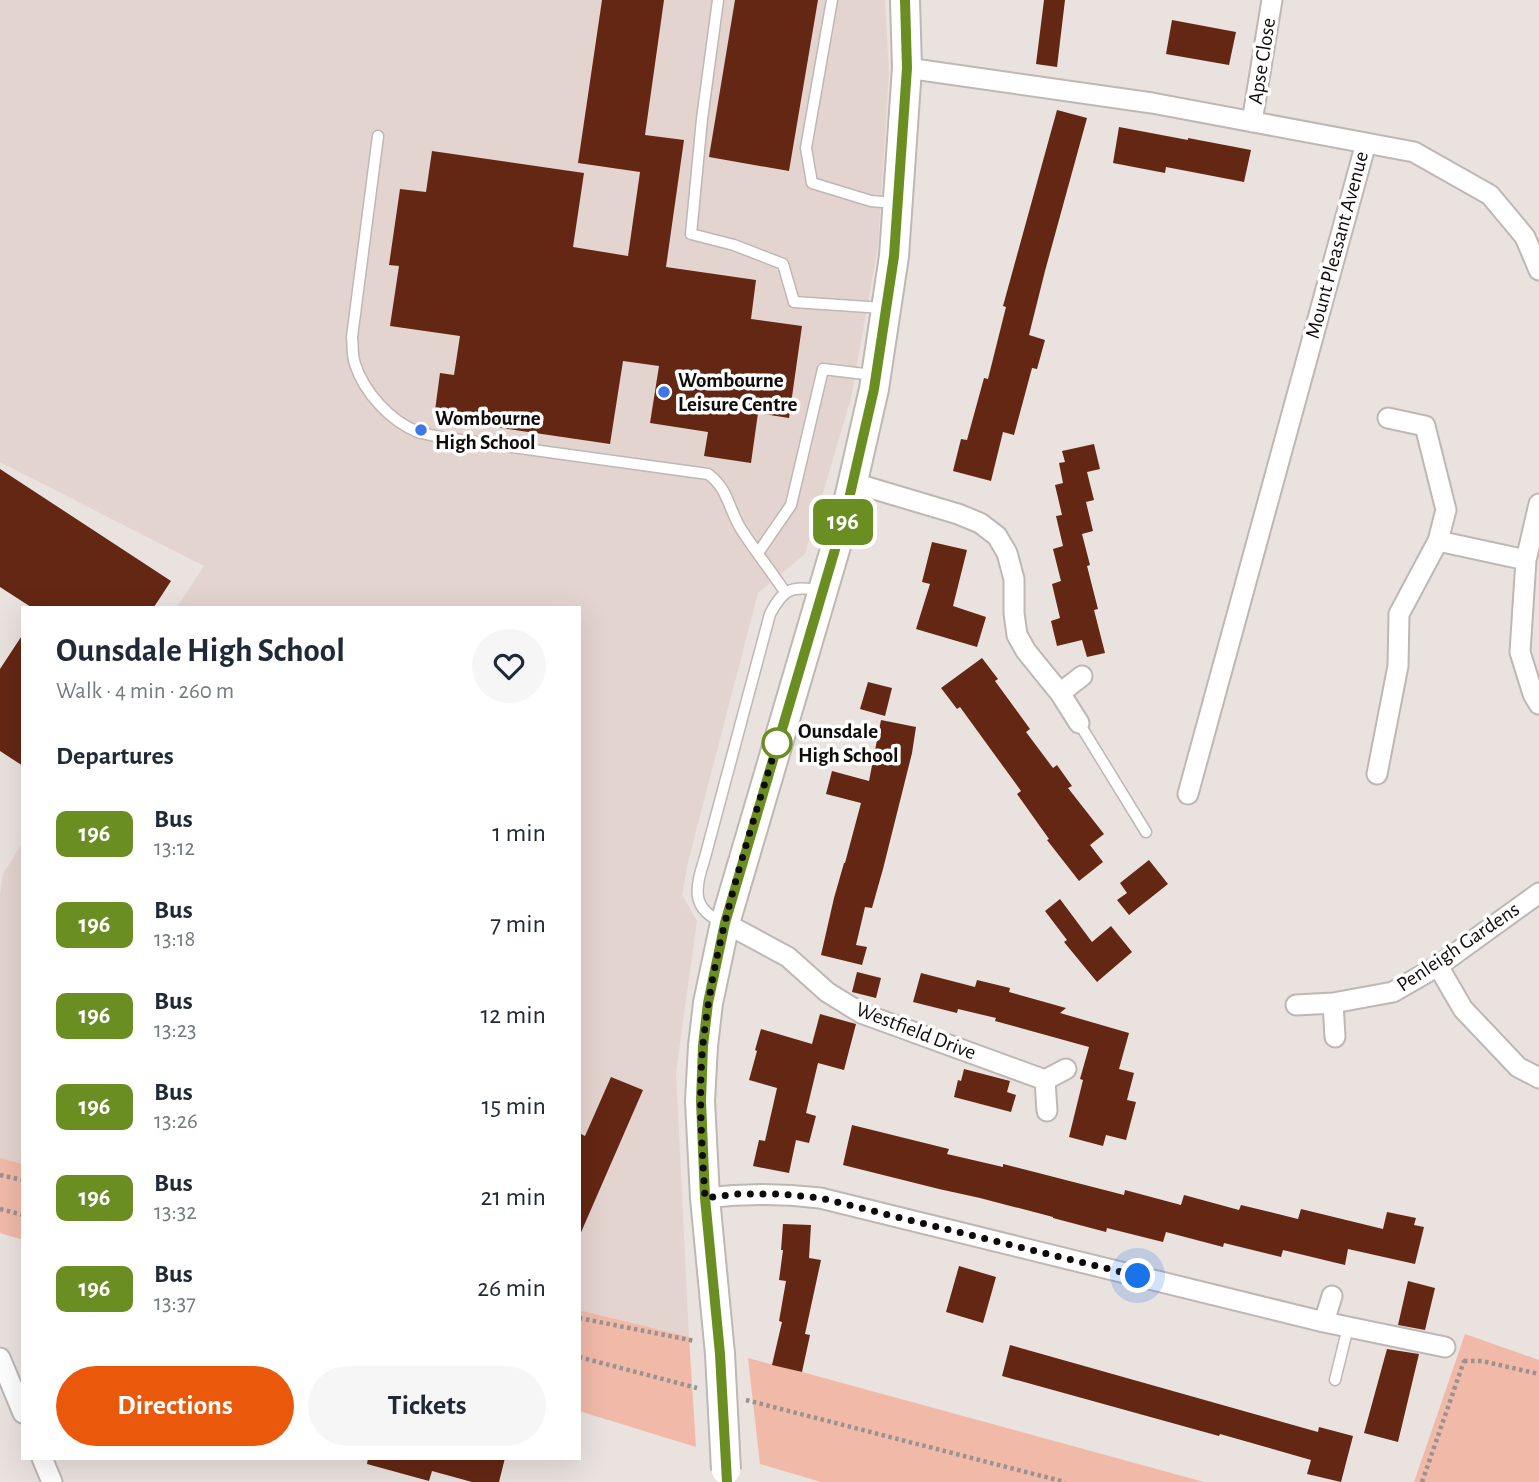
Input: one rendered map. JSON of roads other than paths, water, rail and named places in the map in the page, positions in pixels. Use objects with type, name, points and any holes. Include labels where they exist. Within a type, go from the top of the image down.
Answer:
[{"type":"street","points":[[726,1476],[708,1348],[701,1101],[708,1003],[725,923],[854,483],[877,376],[894,256],[898,203],[907,68],[905,0]]},
{"type":"street","name":"Apse Close","points":[[1252,122],[1272,0]]},
{"type":"street","name":"Mount Pleasant Avenue","points":[[907,68],[1152,103],[1366,143],[1188,794]]},
{"type":"street","points":[[1366,143],[1414,152],[1490,195],[1525,237],[1539,270]]},
{"type":"street","points":[[1377,774],[1398,666],[1399,614],[1438,541],[1446,510],[1425,426],[1388,418]]},
{"type":"street","points":[[854,483],[958,514],[980,523],[997,536],[1007,553],[1014,579],[1017,635],[1026,652],[1060,693],[1079,723]]},
{"type":"street","points":[[1539,504],[1526,560],[1520,652],[1539,704]]},
{"type":"street","points":[[1438,541],[1526,560]]},
{"type":"street","points":[[1060,693],[1082,676]]},
{"type":"street","name":"Penleigh Gardens","points":[[1296,1005],[1333,1003],[1393,992],[1438,966],[1539,892]]},
{"type":"street","name":"Westfield Drive","points":[[725,923],[788,957],[827,992],[861,1013],[1045,1080]]},
{"type":"street","points":[[1438,966],[1464,1009],[1518,1067],[1539,1079]]},
{"type":"street","points":[[1333,1003],[1335,1037]]},
{"type":"street","points":[[1047,1111],[1045,1080],[1066,1069]]},
{"type":"street","points":[[705,1198],[738,1194],[820,1198],[1324,1322],[1445,1347]]},
{"type":"street","points":[[1324,1322],[1332,1296]]},
{"type":"street","points":[[0,1358],[21,1408]]},
{"type":"street","points":[[42,1460],[52,1482]]},
{"type":"lane","points":[[718,0],[702,118],[691,234],[734,245],[783,264],[794,302],[887,308]]},
{"type":"lane","points":[[832,0],[806,148],[812,183],[871,201],[898,203]]},
{"type":"lane","points":[[378,136],[352,337],[354,361],[361,379],[376,400],[388,413],[409,427],[439,437],[708,474],[723,487],[739,527],[785,592]]},
{"type":"lane","points":[[758,553],[792,505],[823,369],[877,376]]},
{"type":"lane","points":[[725,923],[710,918],[701,906],[697,881],[770,614],[785,592],[807,588],[823,590]]},
{"type":"lane","points":[[1079,723],[1146,832]]},
{"type":"lane","points":[[1335,1380],[1348,1327]]},
{"type":"place","name":"Wombourne Leisure Centre","points":[[664,392]]},
{"type":"place","name":"Wombourne High School","points":[[421,430]]},
{"type":"place","name":"Ounsdale High School","points":[[777,743]]}]
